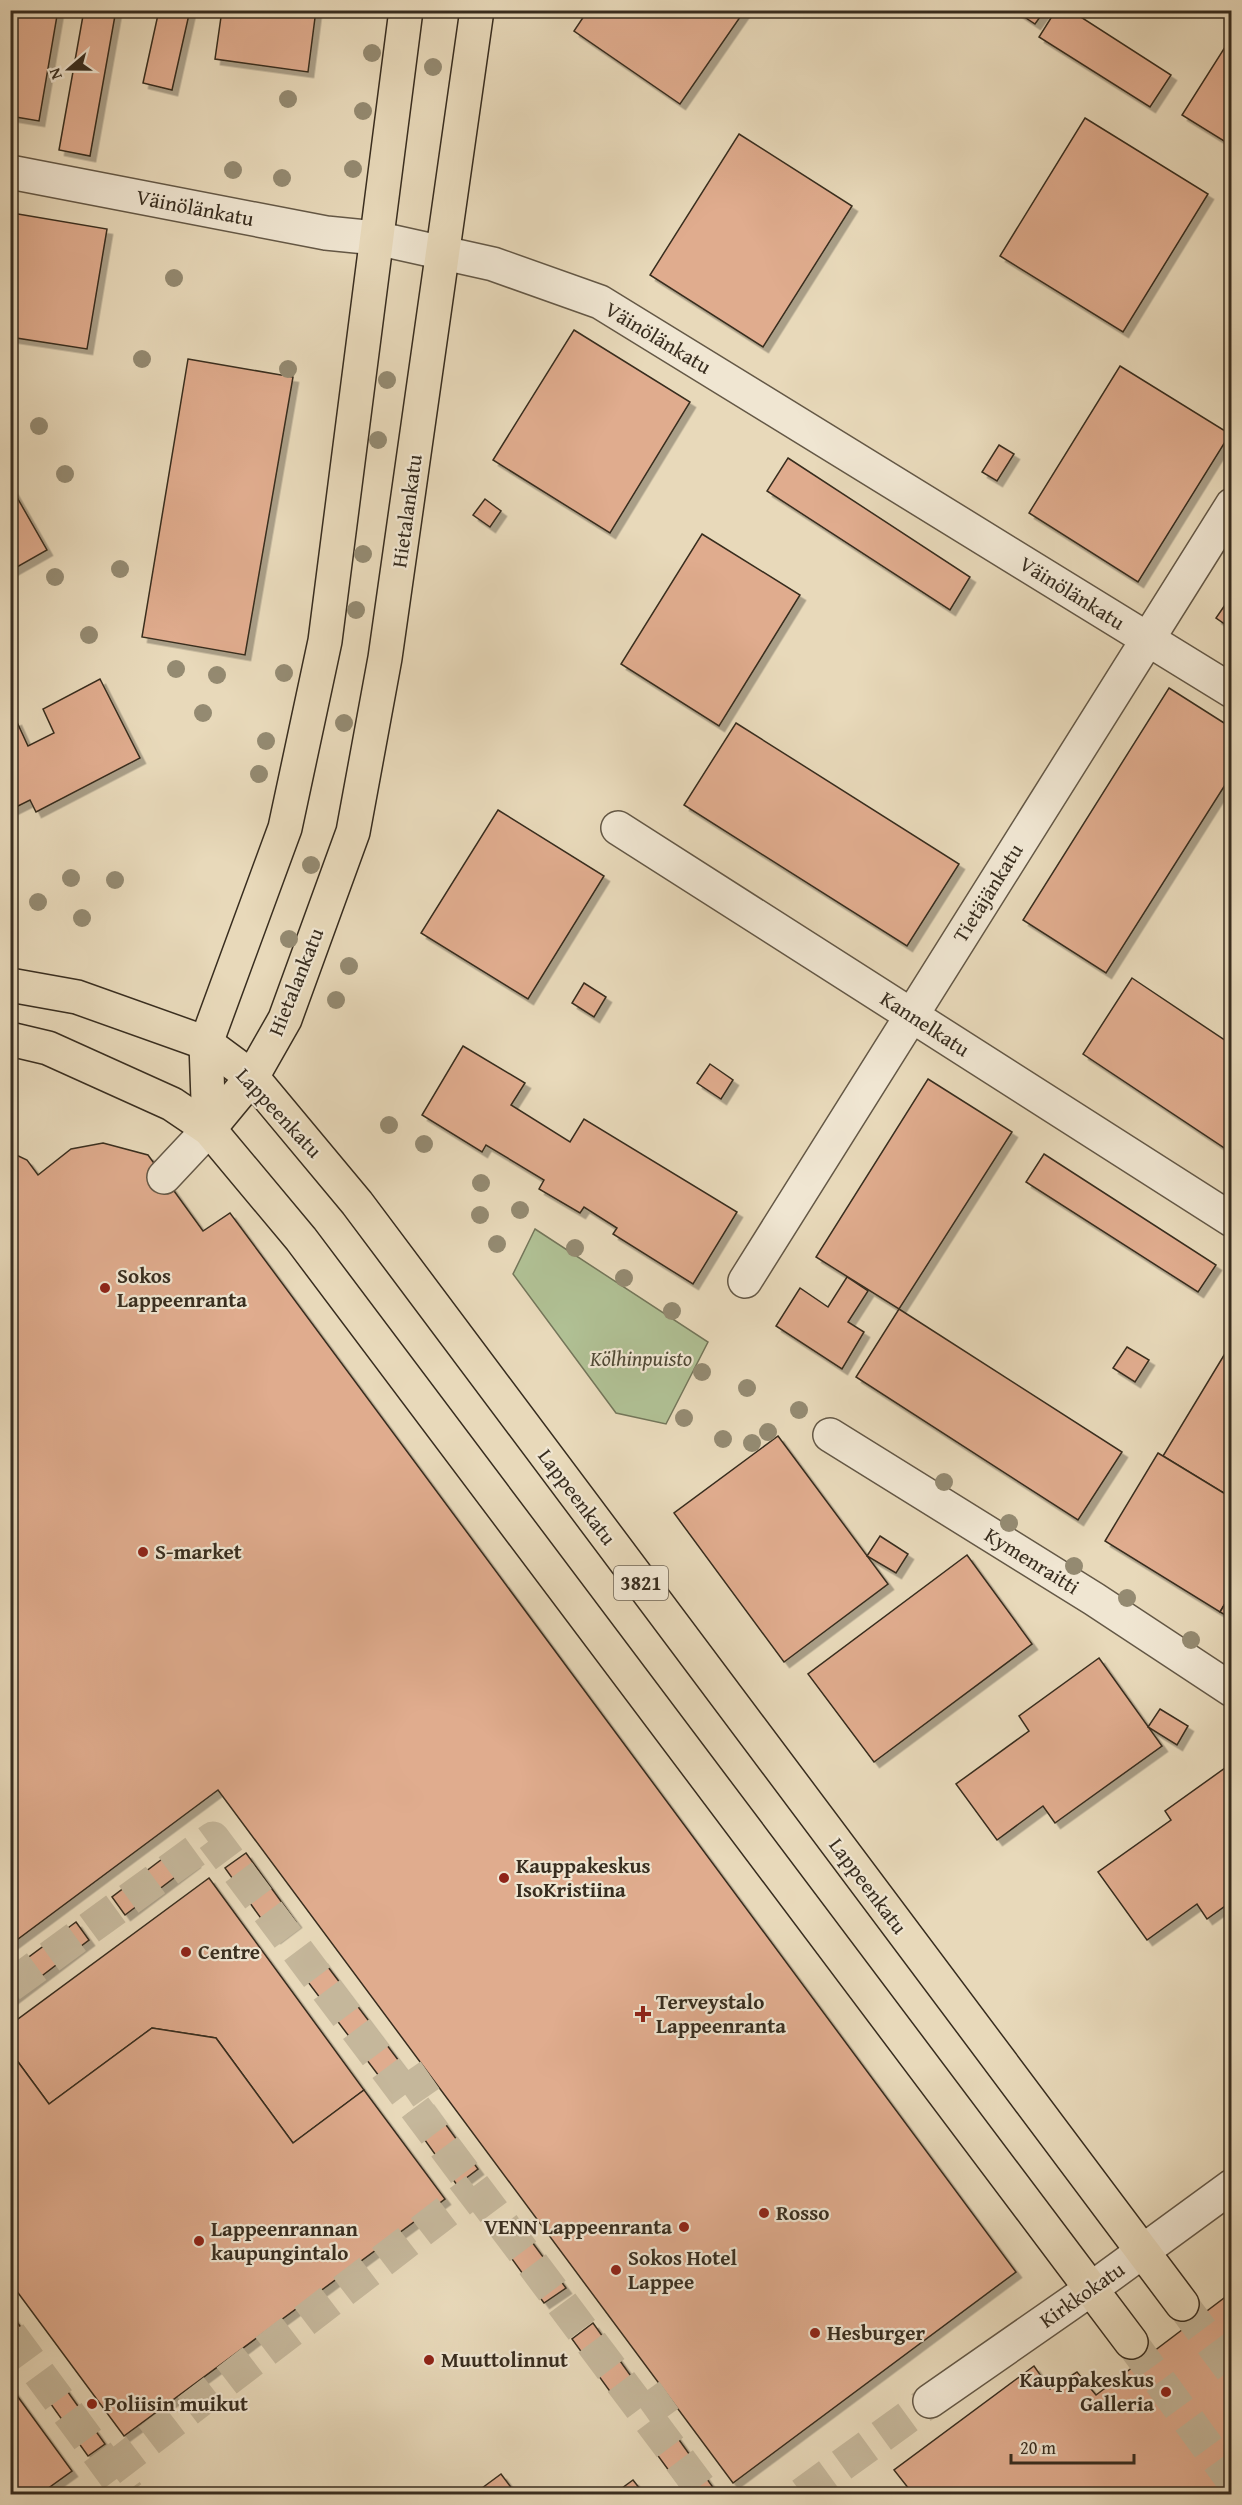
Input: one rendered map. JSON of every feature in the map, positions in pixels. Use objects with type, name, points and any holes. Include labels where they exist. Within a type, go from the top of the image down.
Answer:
[{"type":"main road","points":[[209,1130],[206,1043],[285,828],[325,641],[406,10]]},
{"type":"main road","name":"Hietalankatu","points":[[209,1130],[252,1077],[285,1019],[353,832],[386,658],[445,253],[477,10]]},
{"type":"main road","name":"Lappeenkatu","points":[[10,985],[77,997],[206,1043],[252,1077],[364,1213],[1182,2304]]},
{"type":"main road","name":"3821","points":[[10,1039],[48,1048],[172,1104],[209,1130],[315,1258],[563,1584],[1131,2342]]},
{"type":"street","name":"Väinölänkatu","points":[[10,172],[326,233],[376,238],[445,253],[493,264],[600,302],[1232,692]]},
{"type":"street","name":"Tietäjänkatu","points":[[745,1281],[1232,505]]},
{"type":"street","name":"Kannelkatu","points":[[618,828],[1232,1220]]},
{"type":"street","points":[[164,1177],[209,1130]]},
{"type":"street","name":"Kymenraitti","points":[[830,1435],[1094,1599],[1232,1690]]},
{"type":"street","name":"Kirkkokatu","points":[[930,2401],[1091,2289],[1232,2186]]},
{"type":"green space","name":"Kölhinpuisto","points":[[535,1229],[708,1342],[666,1424],[616,1413],[513,1274]]},
{"type":"building","points":[[10,10],[58,10],[39,121],[10,116]]},
{"type":"building","points":[[84,10],[116,10],[90,156],[59,150]]},
{"type":"building","points":[[159,10],[190,10],[172,90],[143,83]]},
{"type":"building","points":[[222,10],[316,10],[308,72],[215,59]]},
{"type":"building","points":[[588,10],[745,10],[680,104],[574,31]]},
{"type":"building","points":[[1014,10],[1045,10],[1035,24]]},
{"type":"building","points":[[1056,10],[1070,10],[1171,75],[1150,107],[1039,37]]},
{"type":"building","points":[[1232,36],[1232,146],[1182,115]]},
{"type":"building","points":[[1085,118],[1208,194],[1123,332],[1000,256]]},
{"type":"building","points":[[739,134],[852,206],[763,347],[650,275]]},
{"type":"building","points":[[12,213],[107,229],[87,349],[10,337]]},
{"type":"building","points":[[574,330],[690,402],[610,533],[493,460]]},
{"type":"building","points":[[188,359],[293,377],[245,655],[142,637]]},
{"type":"building","points":[[1120,366],[1230,434],[1138,582],[1029,513]]},
{"type":"building","points":[[999,445],[1014,454],[997,481],[982,472]]},
{"type":"building","points":[[788,458],[970,577],[950,610],[767,491]]},
{"type":"building","points":[[10,485],[47,550],[10,571]]},
{"type":"building","points":[[485,499],[501,511],[490,527],[473,515]]},
{"type":"building","points":[[702,534],[800,595],[719,726],[621,664]]},
{"type":"building","points":[[1227,602],[1232,605],[1232,629],[1216,618]]},
{"type":"building","points":[[100,679],[140,758],[36,812],[30,800],[10,810],[10,723],[16,720],[28,746],[54,733],[43,709]]},
{"type":"building","points":[[1169,688],[1232,728],[1232,774],[1106,973],[1023,920]]},
{"type":"building","points":[[736,723],[959,864],[907,946],[684,805]]},
{"type":"building","points":[[498,810],[604,876],[528,999],[421,933]]},
{"type":"building","points":[[1132,978],[1232,1045],[1232,1153],[1083,1054]]},
{"type":"building","points":[[584,983],[606,997],[594,1017],[572,1003]]},
{"type":"building","points":[[463,1046],[525,1083],[511,1105],[570,1142],[584,1119],[737,1212],[693,1284],[613,1234],[617,1228],[584,1207],[580,1213],[539,1189],[544,1180],[486,1145],[482,1152],[422,1115]]},
{"type":"building","points":[[710,1064],[733,1080],[721,1099],[697,1083]]},
{"type":"building","points":[[928,1079],[1012,1132],[899,1309],[816,1257]]},
{"type":"building","name":"Kauppakeskus IsoKristiina","points":[[103,1143],[148,1155],[203,1231],[230,1213],[1016,2272],[733,2483],[218,1790],[10,1945],[10,1152],[27,1160],[38,1175],[71,1149]]},
{"type":"building","points":[[1044,1154],[1216,1265],[1198,1292],[1026,1182]]},
{"type":"building","points":[[847,1277],[868,1291],[848,1322],[864,1332],[842,1369],[776,1326],[800,1288],[828,1307]]},
{"type":"building","points":[[899,1309],[1122,1452],[1078,1520],[856,1377]]},
{"type":"building","points":[[1232,1342],[1232,1498],[1163,1456]]},
{"type":"building","points":[[1127,1347],[1149,1360],[1135,1382],[1113,1368]]},
{"type":"building","points":[[778,1436],[888,1584],[784,1662],[674,1513]]},
{"type":"building","points":[[1158,1453],[1232,1498],[1229,1511],[1232,1512],[1232,1592],[1220,1612],[1105,1541]]},
{"type":"building","points":[[880,1536],[908,1554],[896,1573],[867,1556]]},
{"type":"building","points":[[967,1555],[1032,1644],[874,1762],[808,1674]]},
{"type":"building","points":[[1232,1592],[1232,1619],[1220,1612]]},
{"type":"building","points":[[1099,1658],[1162,1746],[1055,1823],[1043,1806],[997,1840],[956,1784],[1029,1731],[1019,1716]]},
{"type":"building","points":[[1160,1709],[1188,1726],[1177,1745],[1148,1727]]},
{"type":"building","points":[[1232,1763],[1232,1901],[1207,1919],[1197,1904],[1147,1940],[1098,1872],[1171,1820],[1165,1811]]},
{"type":"building","points":[[182,1844],[195,1862],[125,1915],[112,1897]]},
{"type":"building","points":[[246,1853],[296,1922],[275,1938],[225,1868]]},
{"type":"building","name":"Centre","points":[[209,1878],[364,2090],[293,2143],[216,2038],[152,2028],[49,2104],[10,2051],[10,2025]]},
{"type":"building","points":[[76,1922],[89,1940],[10,2000],[10,1971]]},
{"type":"building","points":[[322,1959],[405,2069],[385,2084],[302,1974]]},
{"type":"building","name":"Lappeenrannan kaupungintalo","points":[[152,2028],[216,2038],[293,2143],[364,2090],[445,2199],[124,2436],[10,2282],[10,2051],[49,2104]]},
{"type":"building","points":[[428,2100],[478,2169],[457,2185],[407,2115]]},
{"type":"building","points":[[515,2219],[566,2288],[544,2303],[494,2234]]},
{"type":"building","name":"Kauppakeskus Galleria","points":[[1232,2292],[1232,2494],[913,2494],[894,2470],[1034,2366],[1050,2389],[1077,2372],[1096,2395]]},
{"type":"building","points":[[10,2313],[32,2342],[14,2355],[10,2350]]},
{"type":"building","points":[[593,2323],[643,2393],[622,2408],[572,2339]]},
{"type":"building","points":[[55,2374],[105,2444],[88,2456],[38,2386]]},
{"type":"building","points":[[10,2386],[72,2471],[40,2494],[10,2494]]},
{"type":"building","points":[[667,2423],[717,2493],[686,2494],[645,2438]]},
{"type":"building","points":[[501,2474],[513,2490],[507,2494],[481,2494],[478,2491]]},
{"type":"building","points":[[633,2480],[644,2494],[614,2494]]},
{"type":"tunnel","points":[[10,1986],[213,1838],[705,2494]]},
{"type":"tunnel","points":[[404,2093],[430,2075]]},
{"type":"tunnel","points":[[110,2470],[476,2189]]},
{"type":"tunnel","points":[[1182,2304],[1232,2371]]},
{"type":"tunnel","points":[[10,2334],[128,2494]]},
{"type":"tunnel","points":[[1131,2342],[1232,2480]]},
{"type":"tunnel","points":[[644,2413],[669,2395]]},
{"type":"tunnel","points":[[802,2494],[930,2401]]},
{"type":"place","name":"Sokos Lappeenranta","points":[[105,1288]]},
{"type":"place","name":"S-market","points":[[143,1552]]},
{"type":"place","name":"Kauppakeskus IsoKristiina","points":[[504,1878]]},
{"type":"place","name":"Centre","points":[[186,1952]]},
{"type":"place","name":"Terveystalo Lappeenranta","points":[[643,2014]]},
{"type":"place","name":"Rosso","points":[[764,2213]]},
{"type":"place","name":"VENN Lappeenranta","points":[[684,2227]]},
{"type":"place","name":"Lappeenrannan kaupungintalo","points":[[199,2241]]},
{"type":"place","name":"Sokos Hotel Lappee","points":[[616,2270]]},
{"type":"place","name":"Hesburger","points":[[815,2333]]},
{"type":"place","name":"Muuttolinnut","points":[[429,2360]]},
{"type":"place","name":"Kauppakeskus Galleria","points":[[1166,2392]]},
{"type":"place","name":"Poliisin muikut","points":[[92,2404]]}]
